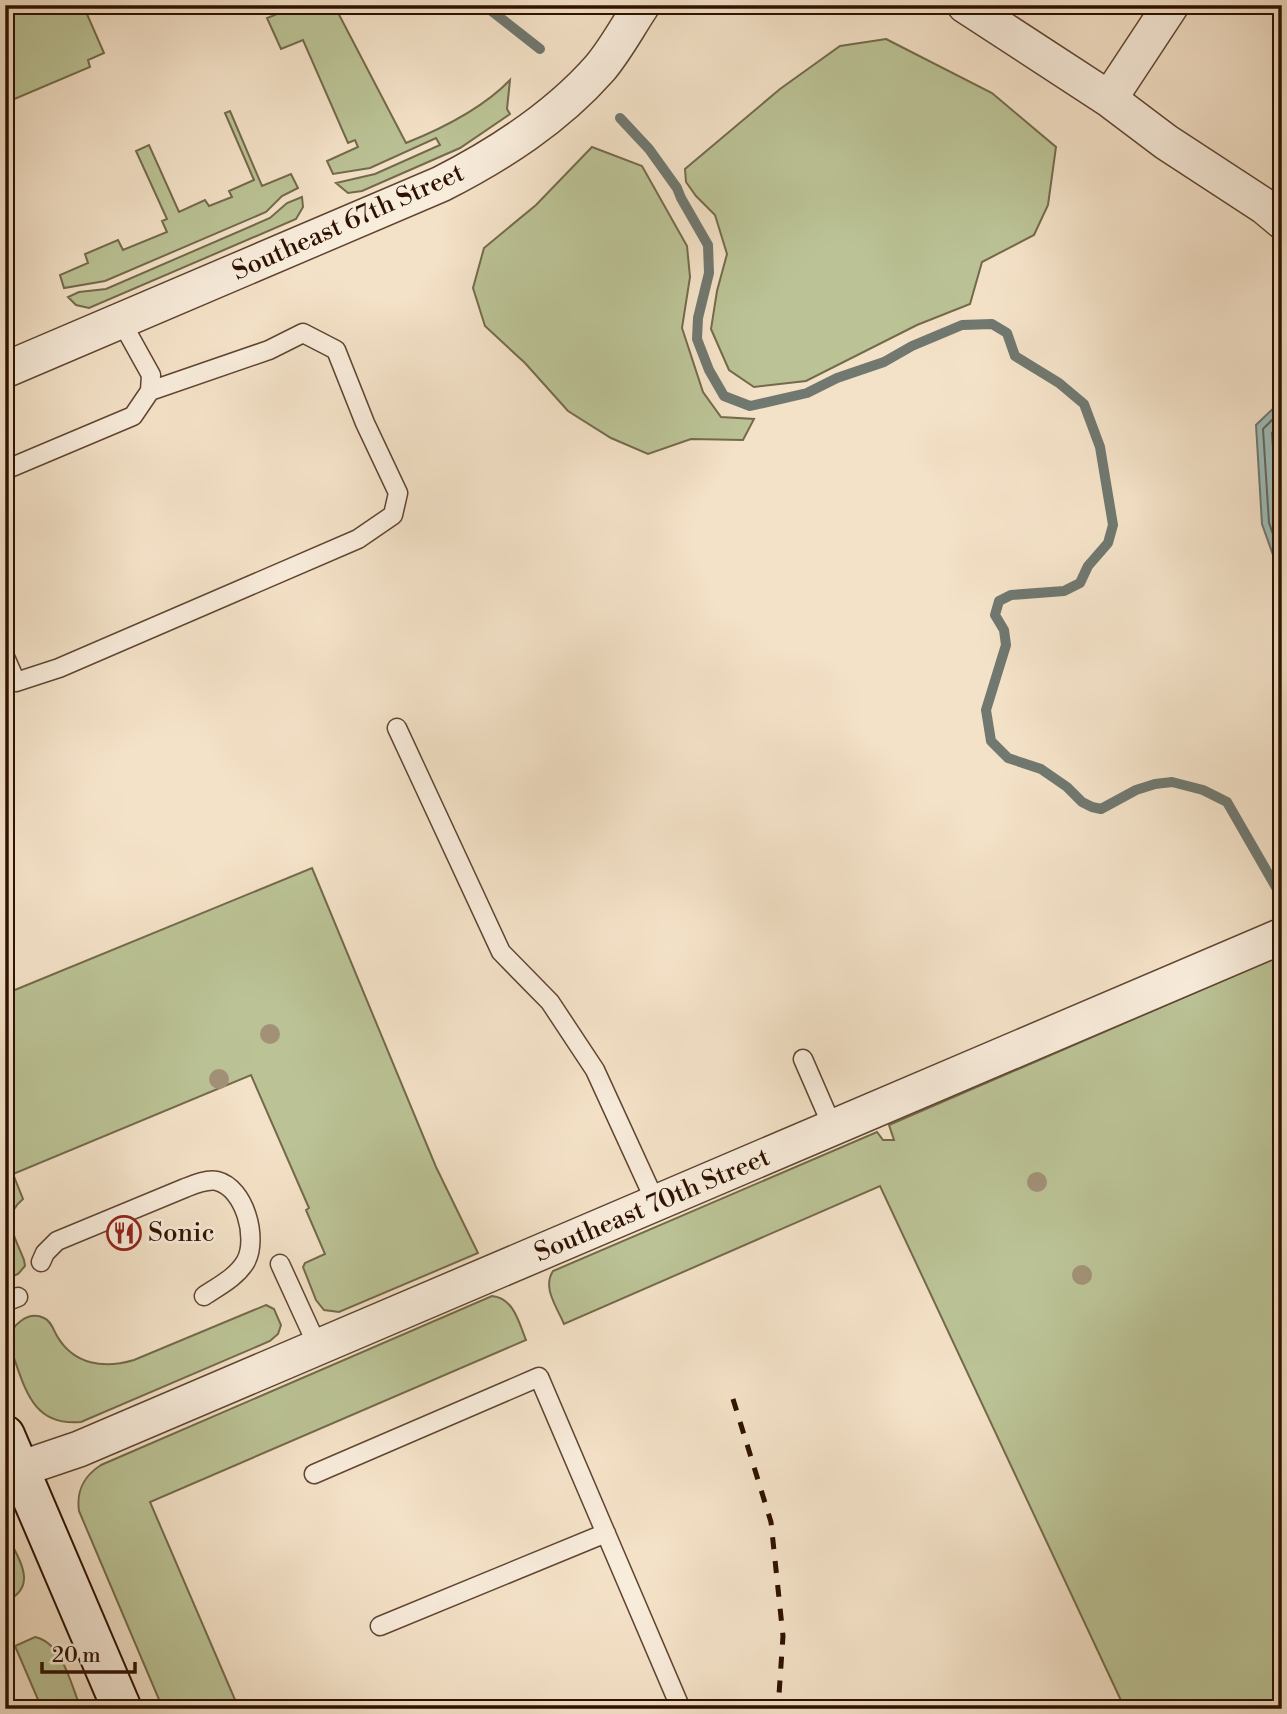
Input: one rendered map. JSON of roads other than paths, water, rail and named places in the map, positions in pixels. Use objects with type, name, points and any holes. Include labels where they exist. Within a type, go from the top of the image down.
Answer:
[{"type":"main road","points":[[12,1452],[122,1709]]},
{"type":"street","name":"Southeast 67th Street","points":[[5,370],[441,184],[483,163],[537,126],[571,98],[602,66],[642,5]]},
{"type":"street","points":[[965,5],[1109,99],[1282,220]]},
{"type":"street","points":[[1109,99],[1171,5]]},
{"type":"street","name":"Southeast 70th Street","points":[[12,1452],[79,1449],[1282,936]]},
{"type":"lane","points":[[5,470],[133,416],[150,391],[151,375],[121,321]]},
{"type":"lane","points":[[5,657],[16,682],[60,668],[358,539],[393,515],[398,493],[365,423],[336,350],[325,344],[303,333],[268,350],[150,391]]},
{"type":"lane","points":[[397,728],[501,952],[550,1002],[595,1070],[656,1203]]},
{"type":"lane","points":[[803,1059],[833,1128]]},
{"type":"lane","points":[[41,1262],[57,1241],[185,1188],[215,1181],[232,1188],[250,1226],[251,1242],[247,1259],[239,1271],[204,1296]]},
{"type":"lane","points":[[280,1264],[318,1347]]},
{"type":"lane","points":[[314,1474],[539,1377],[681,1709]]},
{"type":"lane","points":[[380,1626],[606,1533]]},
{"type":"water","points":[[1282,400],[1282,580],[1262,524],[1256,425]]},
{"type":"waterway","points":[[5,12],[19,5]]},
{"type":"waterway","points":[[484,5],[540,49]]},
{"type":"waterway","points":[[620,118],[649,149],[677,188],[708,245],[709,273],[698,318],[697,339],[709,370],[724,396],[750,406],[807,393],[837,378],[884,362],[912,346],[962,325],[992,324],[1007,333],[1015,356],[1059,383],[1084,404],[1100,447],[1113,525],[1108,543],[1088,566],[1080,583],[1064,591],[1011,595],[999,601],[995,615],[1004,630],[1006,645],[986,710],[991,741],[1008,758],[1041,769],[1092,807],[1101,809],[1136,790],[1172,782],[1203,790],[1227,802],[1280,894]]},
{"type":"railway","points":[[733,1399],[771,1522],[783,1636],[778,1709]]},
{"type":"place","name":"Sonic","points":[[124,1233]]}]
